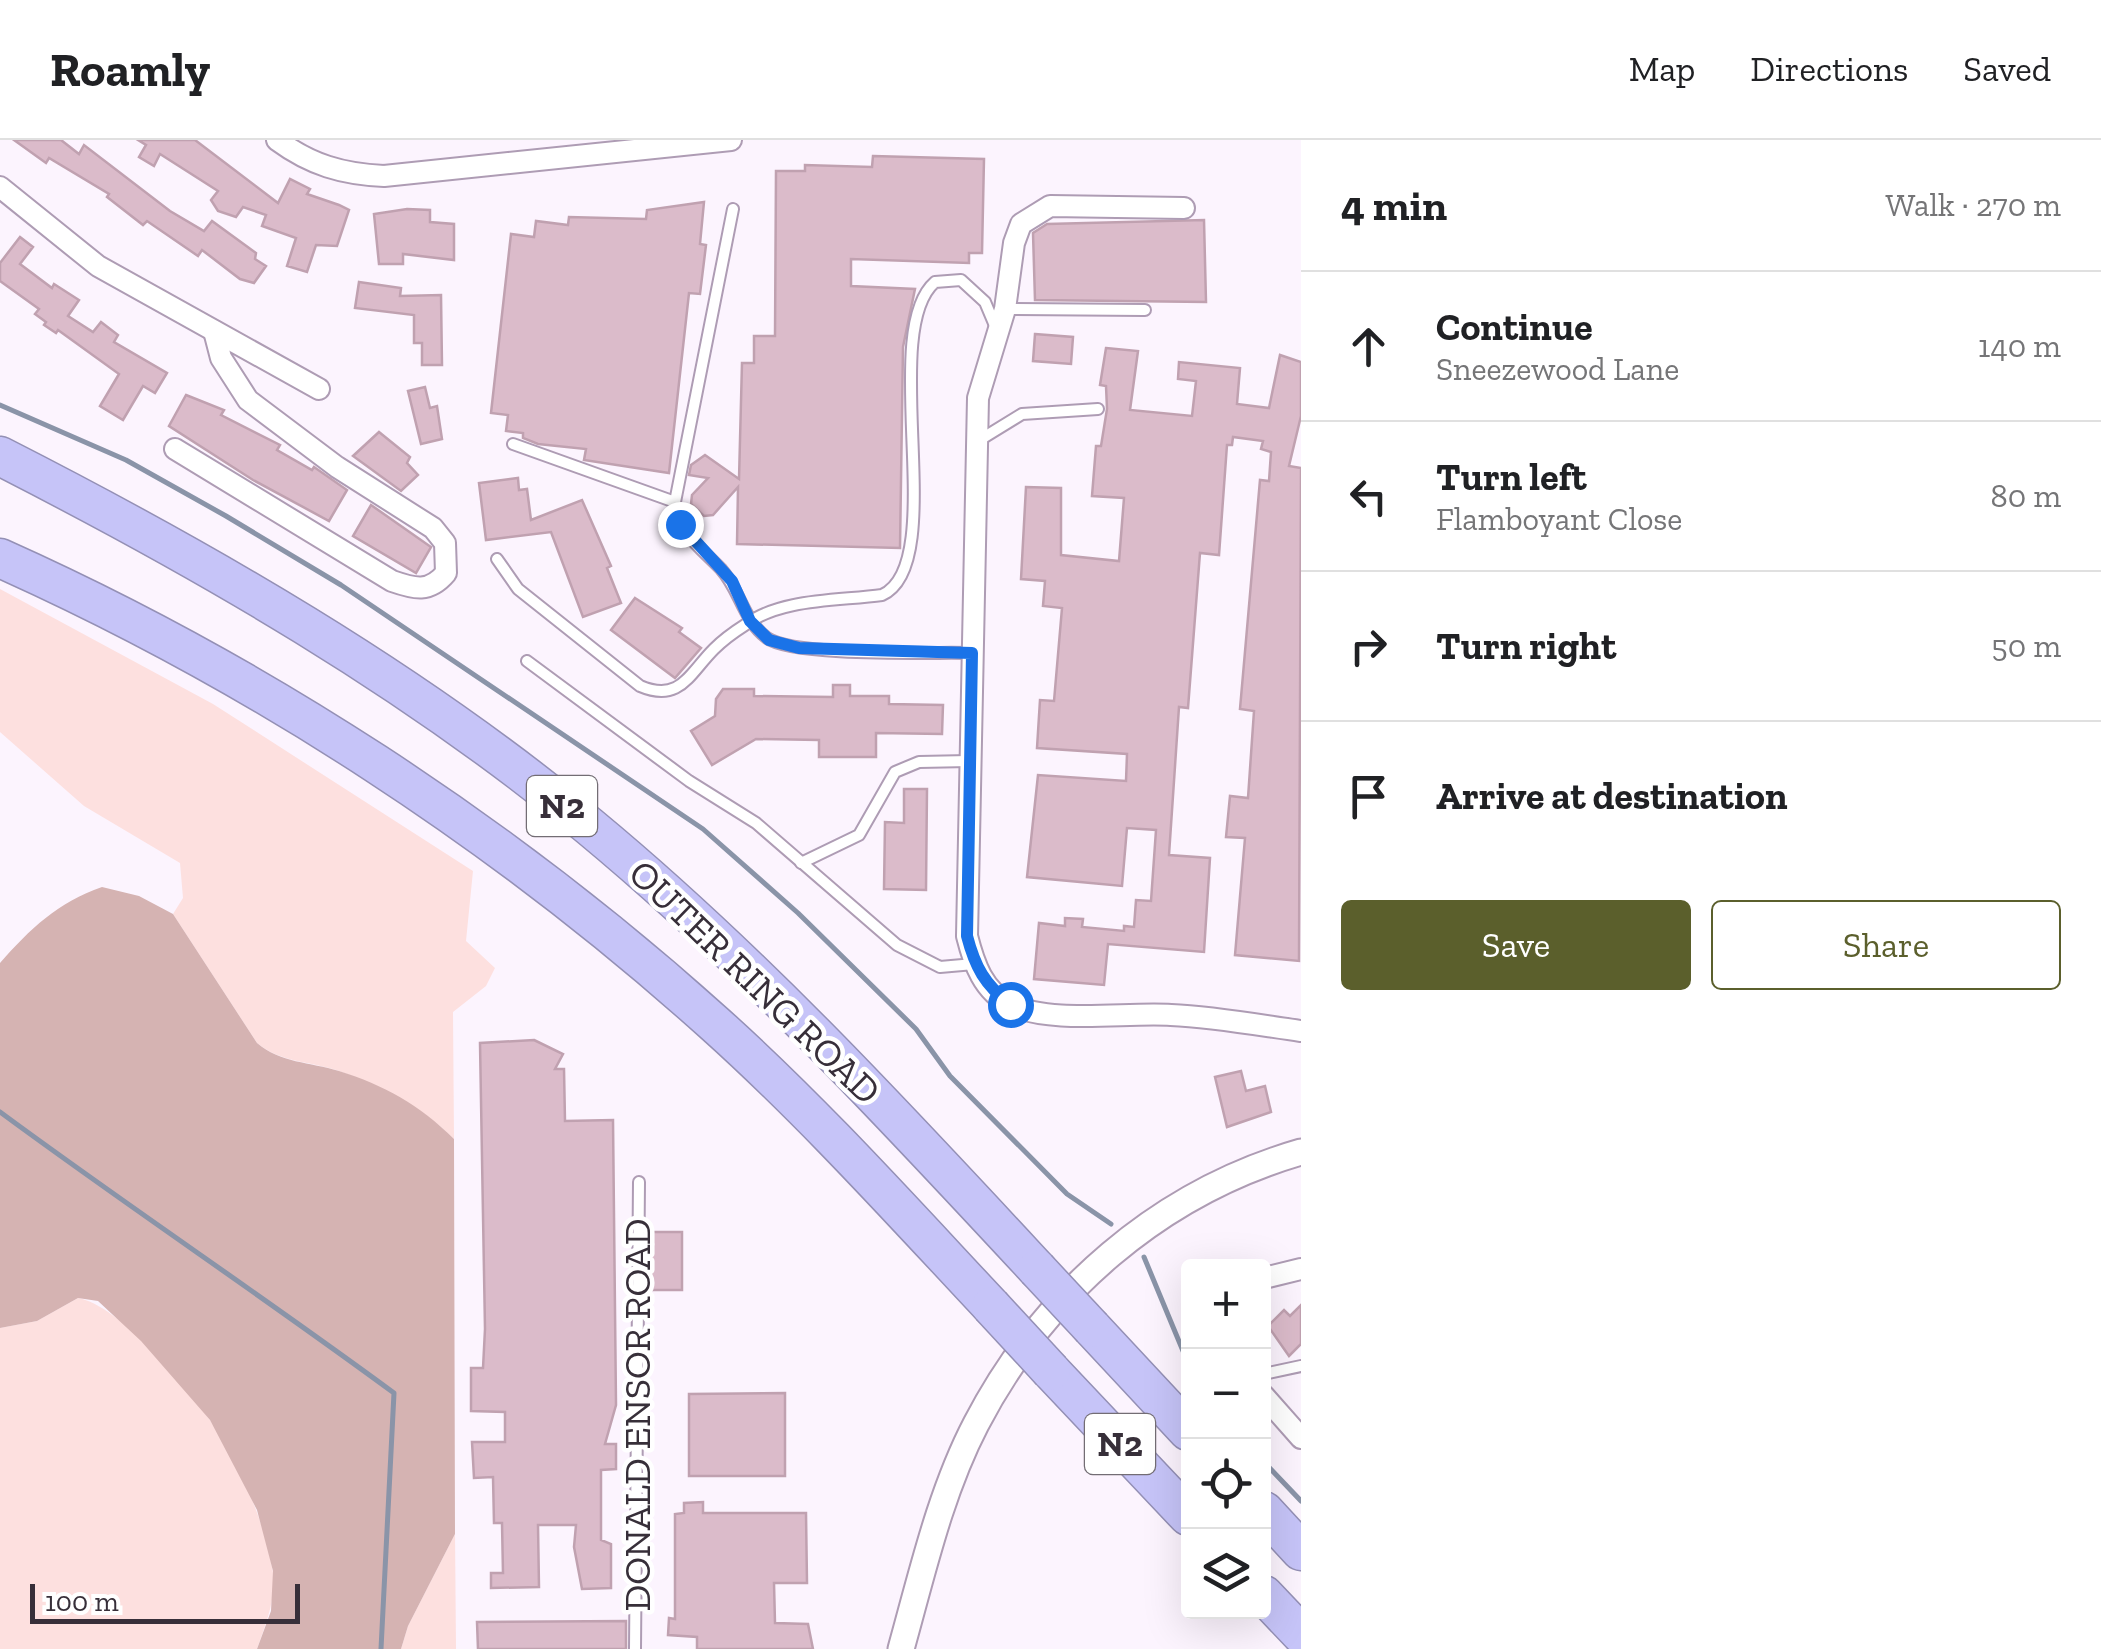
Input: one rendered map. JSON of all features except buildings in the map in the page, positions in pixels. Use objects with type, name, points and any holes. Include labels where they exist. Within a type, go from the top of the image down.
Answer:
[{"type":"highway","name":"OUTER RING ROAD","points":[[0,456],[157,538],[321,636],[486,749],[588,826],[758,978],[855,1074],[1181,1423]]},
{"type":"highway","name":"OUTER RING ROAD","points":[[0,558],[159,635],[386,772],[501,851],[637,955],[798,1102],[1181,1509]]},
{"type":"highway","points":[[1271,1519],[1301,1551]]},
{"type":"highway","points":[[1271,1602],[1301,1634]]},
{"type":"street","points":[[277,140],[330,169],[384,176],[731,140]]},
{"type":"street","points":[[0,188],[98,266],[320,389]]},
{"type":"street","points":[[1184,208],[1050,206],[1021,224],[1014,243],[1005,309],[982,374],[977,442],[966,911],[974,964],[988,987],[1010,1004],[1037,1012],[1170,1014],[1301,1031]]},
{"type":"street","points":[[175,450],[392,581],[416,590],[429,588],[446,572],[449,560],[445,544],[433,528],[349,476],[248,400],[226,367],[214,331]]},
{"type":"street","points":[[902,1649],[948,1489],[975,1426],[1011,1364],[1092,1269],[1145,1224],[1204,1190],[1301,1152]]},
{"type":"street","points":[[1271,1276],[1301,1268]]},
{"type":"street","points":[[1271,1404],[1301,1438]]},
{"type":"lane","points":[[733,209],[676,502],[680,524],[732,581],[750,621],[769,640],[799,648],[972,653]]},
{"type":"lane","points":[[497,560],[518,589],[640,686],[656,693],[681,687],[714,650],[750,621],[801,604],[882,595],[902,581],[911,536],[913,360],[919,304],[935,282],[961,280],[986,302],[998,334]]},
{"type":"lane","points":[[1005,309],[1145,310]]},
{"type":"lane","points":[[977,442],[1022,414],[1098,409]]},
{"type":"lane","points":[[513,444],[676,502]]},
{"type":"lane","points":[[527,661],[689,781],[756,823],[897,945],[940,967],[974,964]]},
{"type":"lane","points":[[801,862],[859,835],[895,772],[919,762],[969,760]]},
{"type":"lane","name":"DONALD ENSOR ROAD","points":[[636,1649],[639,1182]]},
{"type":"lane","points":[[1271,1372],[1301,1366]]},
{"type":"shaded area","points":[[0,589],[213,704],[473,871],[466,941],[495,968],[486,986],[453,1012],[454,1139],[415,1107],[371,1083],[276,1054],[257,1043],[173,914],[183,898],[180,863],[84,806],[0,732]]},
{"type":"shaded area","points":[[102,887],[139,896],[173,914],[257,1043],[266,1050],[339,1071],[386,1090],[415,1106],[454,1139],[455,1534],[408,1626],[401,1649],[257,1649],[271,1611],[273,1571],[257,1510],[210,1420],[141,1341],[98,1301],[78,1298],[37,1321],[0,1328],[0,963],[46,918],[72,900]]},
{"type":"shaded area","points":[[78,1298],[94,1304],[131,1330],[185,1387],[231,1454],[263,1529],[273,1577],[270,1609],[257,1649],[0,1649],[0,1328],[37,1321]]},
{"type":"shaded area","points":[[455,1534],[456,1649],[401,1649],[408,1626]]},
{"type":"waterway","points":[[0,405],[126,460],[341,585],[703,829],[798,913],[916,1029],[950,1076],[1067,1194],[1111,1224]]},
{"type":"waterway","points":[[0,1112],[394,1393],[381,1649]]},
{"type":"waterway","points":[[1144,1257],[1182,1349]]},
{"type":"waterway","points":[[1271,1469],[1301,1501]]},
{"type":"route","points":[[680,524],[732,581],[750,621],[769,640],[799,648],[972,653],[967,936],[974,964],[988,987],[1010,1004]]}]
